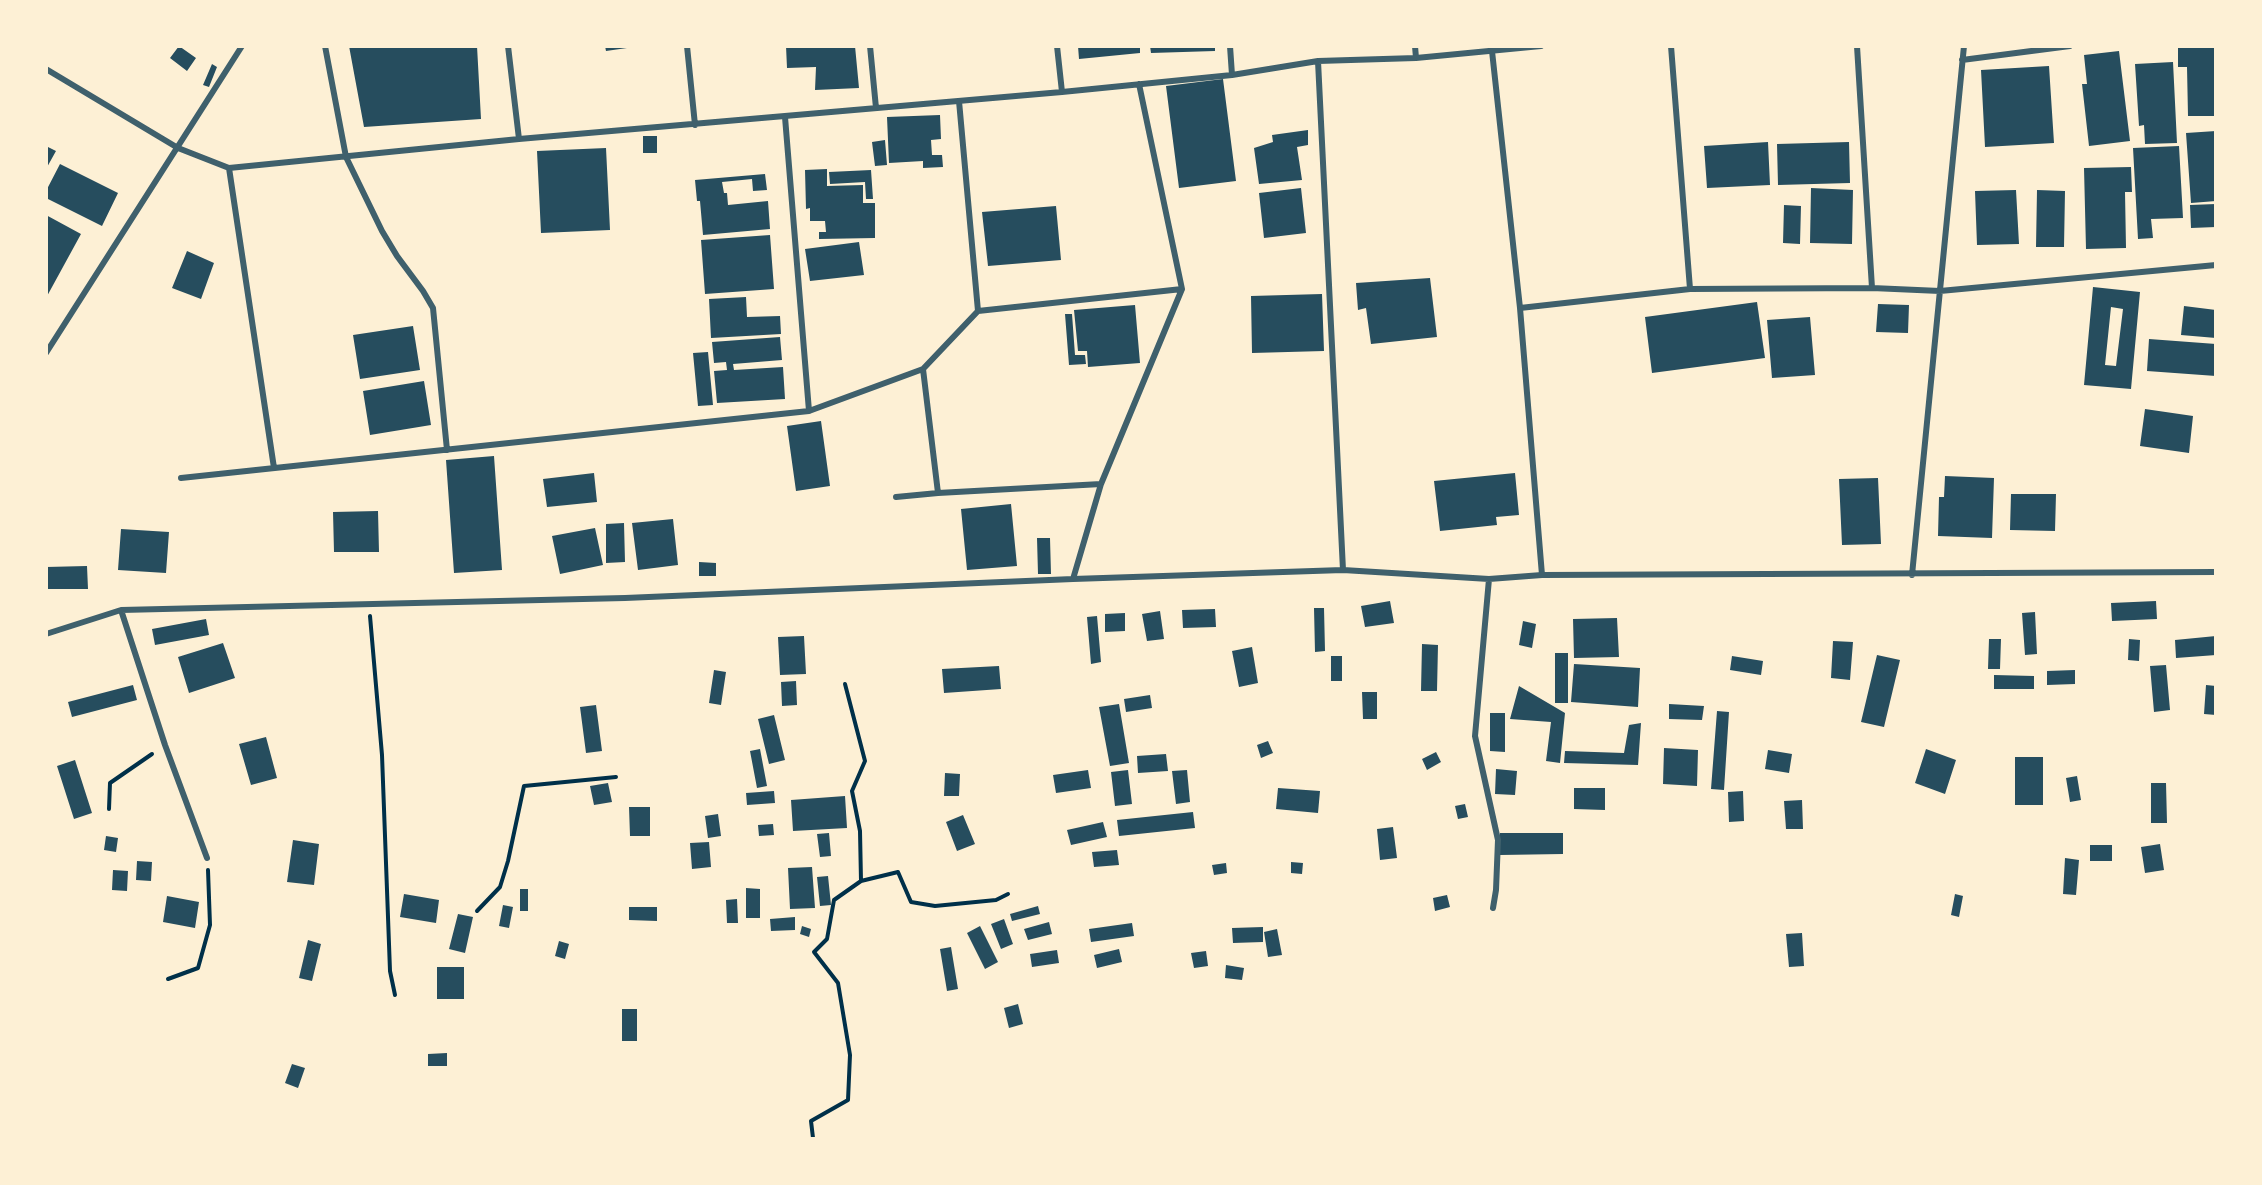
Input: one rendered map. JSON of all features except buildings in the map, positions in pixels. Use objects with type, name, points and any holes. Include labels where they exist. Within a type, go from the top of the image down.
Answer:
[{"type":"street","points":[[46,353],[242,46]]},
{"type":"street","points":[[325,46],[346,157],[382,231],[433,308],[447,450]]},
{"type":"street","points":[[508,46],[519,139]]},
{"type":"street","points":[[687,46],[695,125]]},
{"type":"street","points":[[870,46],[876,108]]},
{"type":"street","points":[[1057,46],[1062,92]]},
{"type":"street","points":[[1230,46],[1232,75]]},
{"type":"street","points":[[1415,46],[1416,58]]},
{"type":"street","points":[[46,69],[178,148],[229,168],[519,139],[1062,92],[1232,75],[1318,62],[1416,58],[1541,46]]},
{"type":"street","points":[[1671,46],[1690,289]]},
{"type":"street","points":[[1857,46],[1872,288]]},
{"type":"street","points":[[1912,575],[1964,46]]},
{"type":"street","points":[[1962,60],[2070,46]]},
{"type":"street","points":[[1492,51],[1520,308],[1542,575]]},
{"type":"street","points":[[1318,62],[1343,570]]},
{"type":"street","points":[[1073,579],[1101,484],[1182,289],[1139,84]]},
{"type":"street","points":[[959,100],[978,311]]},
{"type":"street","points":[[785,117],[809,411]]},
{"type":"street","points":[[229,168],[274,468]]},
{"type":"street","points":[[1520,308],[1690,289],[1872,288],[1940,291],[2216,265]]},
{"type":"street","points":[[181,478],[809,411],[923,369],[978,311],[1182,289]]},
{"type":"street","points":[[923,369],[939,493]]},
{"type":"street","points":[[896,497],[1101,484]]},
{"type":"street","points":[[46,634],[121,610],[625,598],[1343,570],[1489,579],[1542,575],[2216,572]]},
{"type":"street","points":[[1489,579],[1474,736],[1498,840],[1496,890],[1492,908]]},
{"type":"street","points":[[121,610],[165,745],[207,858]]},
{"type":"path","points":[[369,604],[382,755],[390,970],[394,995]]},
{"type":"path","points":[[845,684],[865,760],[852,791],[860,831],[861,881]]},
{"type":"path","points":[[109,809],[110,783],[165,745]]},
{"type":"path","points":[[477,911],[500,887],[524,786],[616,777]]},
{"type":"path","points":[[168,979],[198,968],[210,925],[207,858]]},
{"type":"path","points":[[813,1138],[811,1121],[848,1100],[850,1055],[838,983],[814,952],[827,939],[834,900],[861,881],[898,872],[911,902],[935,906],[996,900],[1008,894]]}]
